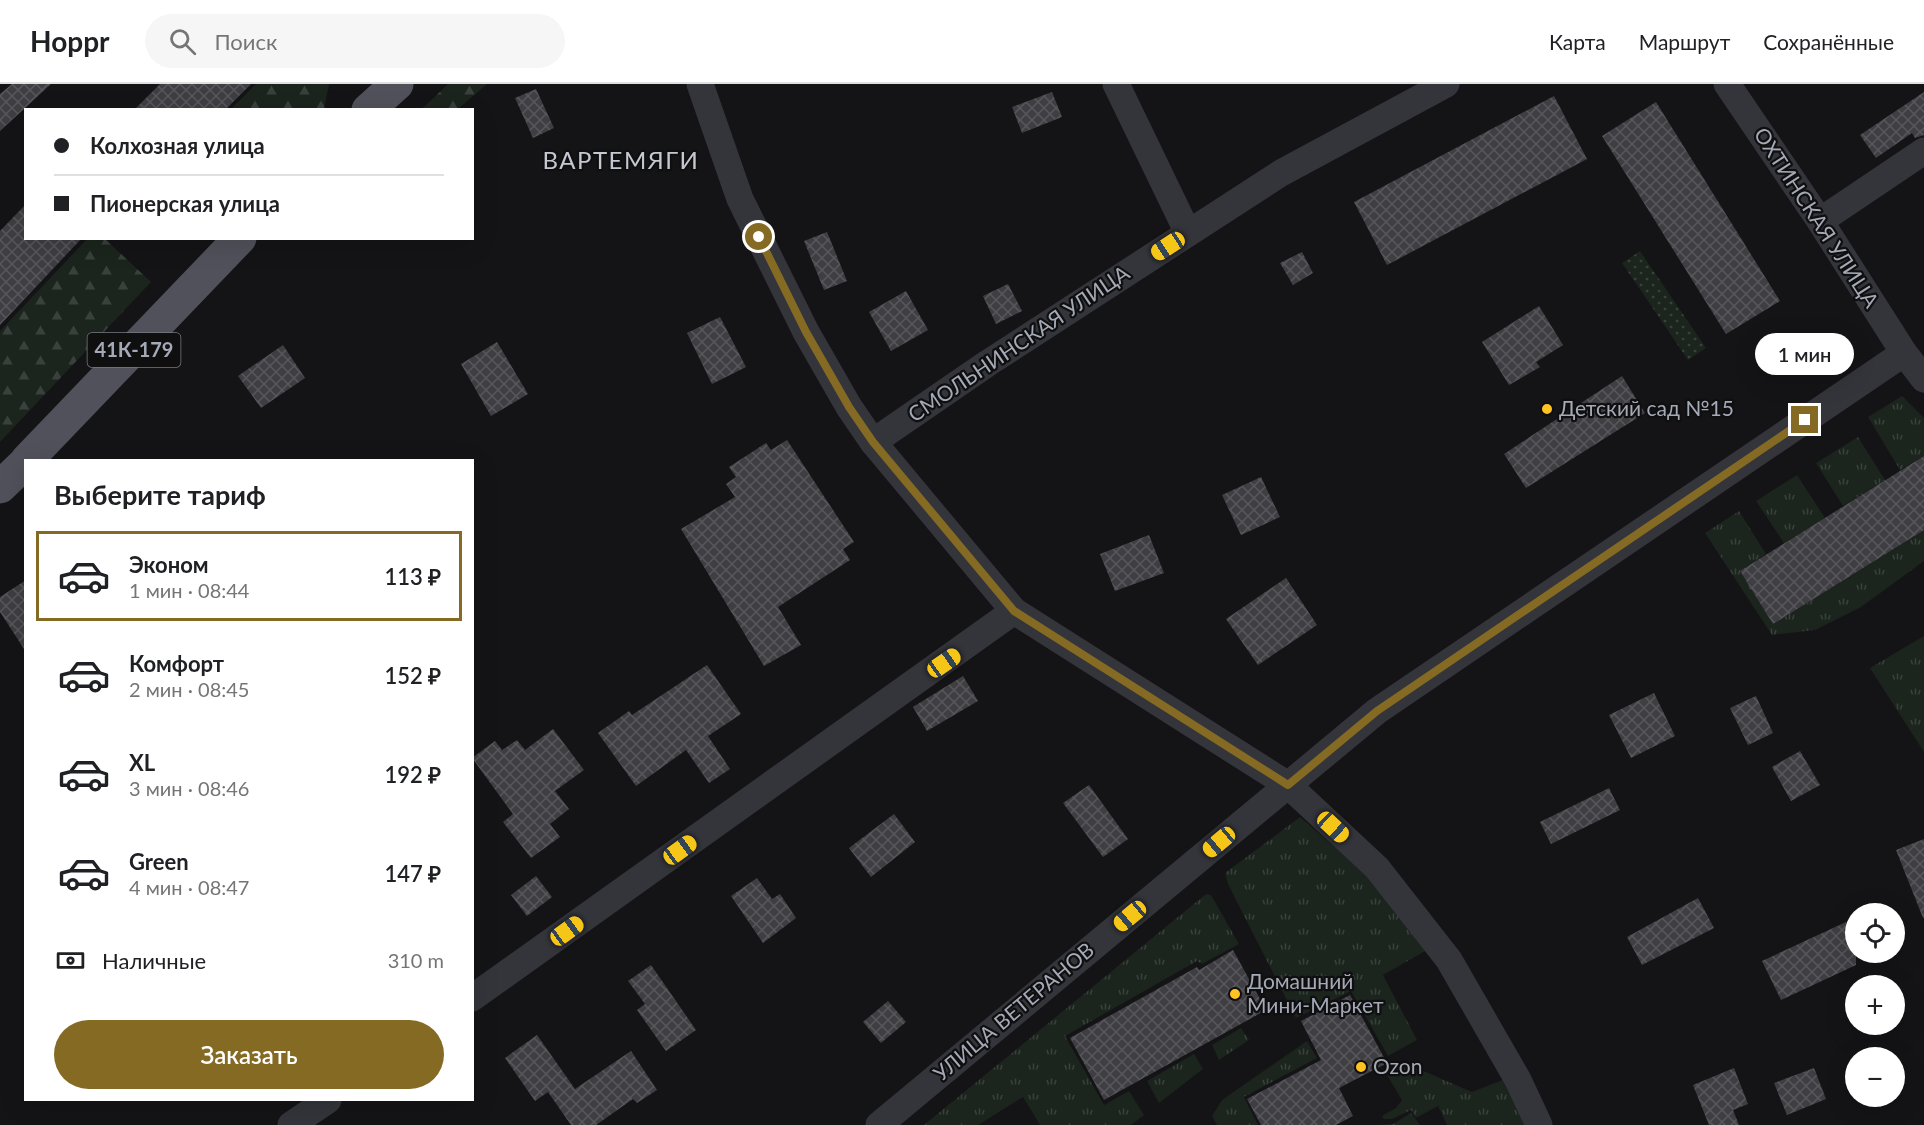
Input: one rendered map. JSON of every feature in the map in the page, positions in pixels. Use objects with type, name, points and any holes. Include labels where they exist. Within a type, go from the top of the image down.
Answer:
[{"type":"main road","points":[[370,108],[397,84]]},
{"type":"main road","name":"41К-179","points":[[28,459],[238,240]]},
{"type":"main road","name":"41К-179","points":[[0,487],[24,463]]},
{"type":"street","points":[[700,84],[746,209],[806,332],[849,407],[873,442],[1014,611],[1288,785],[1377,868],[1449,960],[1518,1080],[1539,1125]]},
{"type":"street","points":[[1116,84],[1188,233]]},
{"type":"street","name":"СМОЛЬНИНСКАЯ УЛИЦА","points":[[873,442],[998,356],[1281,173],[1446,84]]},
{"type":"street","name":"ОХТИНСКАЯ УЛИЦА","points":[[1727,84],[1820,221],[1904,353],[1924,379]]},
{"type":"street","points":[[1820,221],[1924,151]]},
{"type":"street","name":"УЛИЦА ВЕТЕРАНОВ","points":[[879,1125],[1377,711],[1904,353]]},
{"type":"street","points":[[474,997],[1014,611]]},
{"type":"street","points":[[291,1125],[327,1101]]},
{"type":"green space","points":[[256,84],[329,84],[324,108],[232,108]]},
{"type":"green space","points":[[448,84],[487,84],[459,108],[423,108]]},
{"type":"green space","points":[[86,240],[106,240],[151,282],[0,442],[0,331]]},
{"type":"green space","points":[[1640,251],[1706,348],[1688,360],[1622,263]]},
{"type":"green space","points":[[1902,396],[1924,418],[1924,456],[1900,470],[1868,417]]},
{"type":"green space","points":[[1858,437],[1885,480],[1843,506],[1816,463]]},
{"type":"green space","points":[[1797,475],[1825,518],[1784,543],[1756,501]]},
{"type":"green space","points":[[1739,511],[1766,554],[1740,571],[1773,624],[1924,530],[1924,561],[1861,607],[1815,630],[1772,635],[1705,533]]},
{"type":"green space","points":[[1924,636],[1924,752],[1870,668]]},
{"type":"green space","points":[[1300,817],[1366,874],[1427,950],[1383,975],[1417,1040],[1388,1056],[1351,991],[1296,1018],[1228,884],[1225,873]]},
{"type":"green space","points":[[1206,894],[1211,895],[1239,944],[1202,964],[1197,961],[1065,1036],[1104,1105],[1129,1091],[1144,1115],[1131,1125],[1040,1125],[1023,1097],[978,1125],[924,1125]]},
{"type":"green space","points":[[1241,1028],[1249,1040],[1219,1060],[1212,1045]]},
{"type":"green space","points":[[1307,1041],[1317,1058],[1244,1097],[1258,1125],[1217,1125],[1212,1116],[1222,1100]]},
{"type":"green space","points":[[1194,1054],[1203,1069],[1159,1103],[1147,1081]]},
{"type":"green space","points":[[1405,1063],[1472,1092],[1505,1079],[1526,1125],[1447,1125],[1438,1106],[1416,1118],[1411,1110],[1392,1119],[1384,1119],[1382,1116],[1396,1108],[1402,1100],[1387,1075]]},
{"type":"green space","points":[[1411,1113],[1420,1125],[1378,1125],[1393,1124]]},
{"type":"building","points":[[12,84],[51,84],[0,131],[0,94]]},
{"type":"building","points":[[160,84],[251,84],[227,108],[136,108]]},
{"type":"building","points":[[536,89],[554,128],[533,138],[515,98]]},
{"type":"building","points":[[1052,92],[1062,117],[1022,133],[1012,107]]},
{"type":"building","points":[[1924,92],[1924,135],[1915,138],[1912,133],[1876,158],[1860,135]]},
{"type":"building","points":[[1554,96],[1587,159],[1387,265],[1354,202]]},
{"type":"building","points":[[1656,102],[1780,301],[1726,334],[1602,136]]},
{"type":"building","points":[[24,206],[24,240],[80,240],[0,325],[0,231]]},
{"type":"building","points":[[827,232],[847,281],[824,290],[804,241]]},
{"type":"building","points":[[1302,252],[1313,273],[1293,285],[1280,263]]},
{"type":"building","points":[[1008,284],[1022,311],[996,324],[983,296]]},
{"type":"building","points":[[906,291],[928,330],[891,351],[869,312]]},
{"type":"building","points":[[1539,306],[1563,345],[1536,362],[1540,367],[1509,385],[1482,342]]},
{"type":"building","points":[[720,317],[746,367],[712,384],[687,333]]},
{"type":"building","points":[[497,342],[528,394],[491,416],[461,364]]},
{"type":"building","points":[[283,345],[305,378],[261,408],[238,376]]},
{"type":"building","points":[[1622,376],[1645,413],[1526,488],[1504,454]]},
{"type":"building","points":[[787,440],[854,542],[843,549],[850,560],[778,607],[801,645],[764,666],[681,529],[735,497],[726,484],[736,477],[729,467],[766,443],[771,450]]},
{"type":"building","points":[[1924,456],[1924,530],[1773,624],[1740,571]]},
{"type":"building","points":[[1261,477],[1280,517],[1241,535],[1222,495]]},
{"type":"building","points":[[1149,535],[1164,573],[1115,591],[1100,554]]},
{"type":"building","points":[[1286,578],[1317,625],[1258,665],[1226,619]]},
{"type":"building","points":[[24,581],[24,649],[0,612],[0,597]]},
{"type":"building","points":[[707,665],[741,714],[708,736],[730,769],[709,783],[686,750],[636,786],[598,733],[629,711],[632,715]]},
{"type":"building","points":[[963,676],[978,701],[927,731],[913,707]]},
{"type":"building","points":[[1654,693],[1675,736],[1631,758],[1609,715]]},
{"type":"building","points":[[1756,696],[1773,733],[1748,745],[1730,708]]},
{"type":"building","points":[[553,729],[584,770],[555,791],[569,809],[550,824],[560,837],[531,858],[503,822],[513,814],[474,761],[474,757],[495,741],[502,750],[517,740],[525,750]]},
{"type":"building","points":[[1800,751],[1820,785],[1791,801],[1772,767]]},
{"type":"building","points":[[1089,785],[1128,839],[1103,857],[1063,803]]},
{"type":"building","points":[[1609,788],[1620,810],[1551,844],[1540,822]]},
{"type":"building","points":[[894,814],[915,842],[871,877],[849,848]]},
{"type":"building","points":[[1924,839],[1924,918],[1923,918],[1896,850]]},
{"type":"building","points":[[536,876],[552,897],[527,916],[511,895]]},
{"type":"building","points":[[757,878],[772,899],[780,894],[796,918],[763,943],[731,896]]},
{"type":"building","points":[[1698,898],[1714,928],[1642,965],[1627,937]]},
{"type":"building","points":[[1845,922],[1845,963],[1856,963],[1856,965],[1781,1000],[1762,961]]},
{"type":"building","points":[[1233,950],[1266,1010],[1104,1100],[1070,1038],[1197,967],[1199,970]]},
{"type":"building","points":[[651,965],[696,1030],[666,1051],[637,1010],[645,1004],[628,981]]},
{"type":"building","points":[[1350,995],[1387,1063],[1339,1088],[1353,1116],[1336,1125],[1261,1125],[1247,1099],[1321,1060],[1301,1021]]},
{"type":"building","points":[[888,1001],[906,1022],[881,1043],[863,1022]]},
{"type":"building","points":[[537,1035],[575,1089],[631,1051],[657,1090],[637,1103],[633,1099],[596,1125],[571,1125],[548,1092],[535,1101],[505,1058]]},
{"type":"building","points":[[1734,1068],[1748,1104],[1733,1110],[1739,1125],[1709,1125],[1693,1085]]},
{"type":"building","points":[[1814,1068],[1826,1099],[1787,1115],[1774,1083]]},
{"type":"place","name":"Детский сад №15","points":[[1547,409]]},
{"type":"place","name":"Домашний Мини-Маркет","points":[[1235,994]]},
{"type":"place","name":"Ozon","points":[[1361,1067]]},
{"type":"district","name":"ВАРТЕМЯГИ","points":[[621,161]]},
{"type":"route","points":[[759,237],[806,332],[849,407],[873,442],[1014,611],[1288,785],[1377,711],[1805,420]]}]
